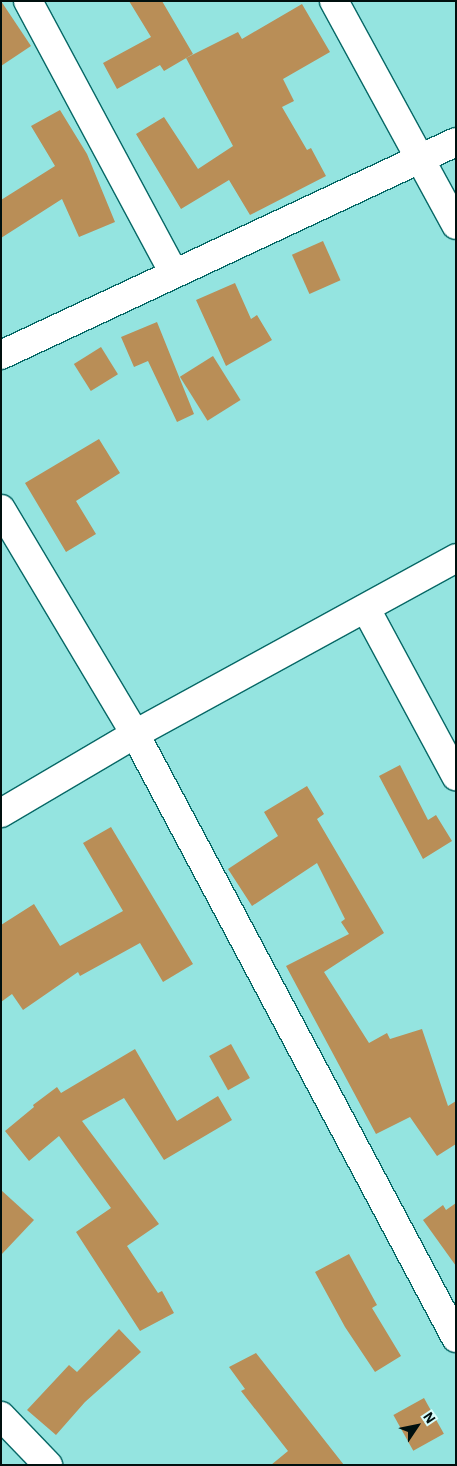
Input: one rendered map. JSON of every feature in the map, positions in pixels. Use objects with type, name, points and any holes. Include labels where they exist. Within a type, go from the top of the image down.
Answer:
[{"type":"street","points":[[28,1],[174,273]]},
{"type":"street","points":[[334,1],[456,225]]},
{"type":"street","points":[[1,355],[456,142]]},
{"type":"street","points":[[1,509],[135,734],[456,1338]]},
{"type":"street","points":[[1,813],[135,734],[456,558]]},
{"type":"street","points":[[366,609],[456,776]]},
{"type":"street","points":[[1,1416],[48,1465]]},
{"type":"building","points":[[1,1],[31,46],[1,66]]},
{"type":"building","points":[[129,1],[162,1],[193,54],[164,71],[160,65],[117,89],[103,63],[151,37]]},
{"type":"building","points":[[302,4],[330,52],[283,79],[294,101],[282,107],[307,150],[311,148],[326,176],[250,215],[229,180],[181,209],[136,134],[164,117],[198,169],[233,146],[186,58],[238,32],[242,39]]},
{"type":"building","points":[[60,110],[87,154],[115,222],[79,237],[62,199],[1,238],[1,200],[55,166],[31,126]]},
{"type":"building","points":[[323,241],[340,280],[309,294],[292,255]]},
{"type":"building","points":[[235,283],[251,319],[257,315],[272,340],[226,366],[196,300]]},
{"type":"building","points":[[157,322],[194,414],[177,422],[148,361],[134,367],[121,337]]},
{"type":"building","points":[[101,347],[118,374],[91,391],[74,364]]},
{"type":"building","points":[[213,356],[241,400],[207,421],[180,377]]},
{"type":"building","points":[[99,439],[120,473],[76,501],[96,534],[66,552],[25,483]]},
{"type":"building","points":[[400,765],[428,820],[436,815],[452,841],[423,859],[379,776]]},
{"type":"building","points":[[307,786],[324,814],[317,819],[384,933],[324,972],[369,1043],[387,1033],[390,1039],[422,1029],[448,1106],[456,1101],[456,1144],[437,1156],[410,1117],[376,1134],[286,966],[349,934],[341,922],[345,919],[317,863],[252,906],[228,869],[278,836],[264,812]]},
{"type":"building","points":[[111,827],[193,964],[163,982],[140,943],[80,976],[78,972],[23,1010],[12,994],[1,1002],[1,925],[34,904],[60,946],[123,911],[83,843]]},
{"type":"building","points":[[231,1044],[250,1078],[228,1090],[209,1056]]},
{"type":"building","points":[[135,1049],[177,1121],[218,1096],[232,1120],[164,1160],[124,1098],[82,1121],[159,1224],[127,1246],[158,1293],[162,1291],[174,1313],[140,1331],[76,1232],[111,1208],[59,1136],[29,1161],[5,1131],[34,1107],[33,1105],[57,1087],[61,1093]]},
{"type":"building","points":[[1,1190],[34,1220],[1,1255]]},
{"type":"building","points":[[456,1203],[456,1266],[423,1220],[443,1205],[446,1210]]},
{"type":"building","points":[[349,1254],[377,1305],[372,1308],[401,1356],[375,1372],[345,1327],[315,1272]]},
{"type":"building","points":[[119,1329],[141,1352],[85,1402],[56,1435],[27,1410],[69,1365],[77,1372]]},
{"type":"building","points":[[256,1353],[344,1465],[271,1465],[288,1451],[241,1391],[245,1389],[229,1367]]},
{"type":"building","points":[[424,1398],[444,1434],[413,1451],[393,1415]]}]
